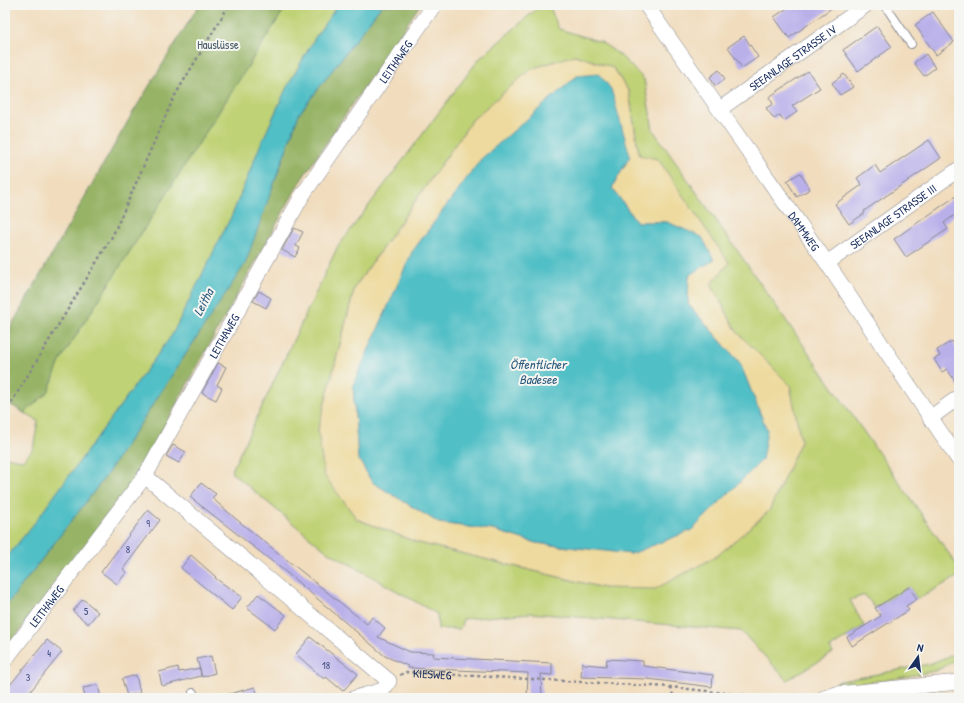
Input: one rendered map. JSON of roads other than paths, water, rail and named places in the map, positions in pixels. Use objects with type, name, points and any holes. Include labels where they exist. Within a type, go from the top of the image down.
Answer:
[{"type":"street","name":"LEITHAWEG","points":[[5,660],[145,476],[302,196],[434,5]]},
{"type":"street","name":"DAMMWEG","points":[[646,5],[827,263],[959,460]]},
{"type":"street","name":"SEEANLAGE STRASSE IV","points":[[720,109],[866,5]]},
{"type":"street","name":"SEEANLAGE STRASSE III","points":[[827,263],[959,169]]},
{"type":"street","points":[[930,418],[959,397]]},
{"type":"street","points":[[145,476],[389,681],[383,690],[355,698]]},
{"type":"street","points":[[824,698],[837,694],[959,682]]},
{"type":"lane","points":[[884,5],[911,44]]},
{"type":"water","name":"Leitha","points":[[338,5],[382,5],[299,114],[245,264],[105,477],[5,607],[5,559],[33,525],[172,335],[233,213],[260,146],[286,89],[316,36]]},
{"type":"water","name":"Öffentlicher Badesee","points":[[599,74],[611,89],[630,156],[612,188],[637,222],[667,222],[702,237],[714,260],[689,275],[688,304],[740,363],[767,430],[762,460],[692,530],[631,554],[536,543],[493,530],[439,523],[372,482],[358,458],[353,385],[412,252],[481,159],[577,76]]},
{"type":"park label","name":"Hauslüsse","points":[[218,44]]}]
